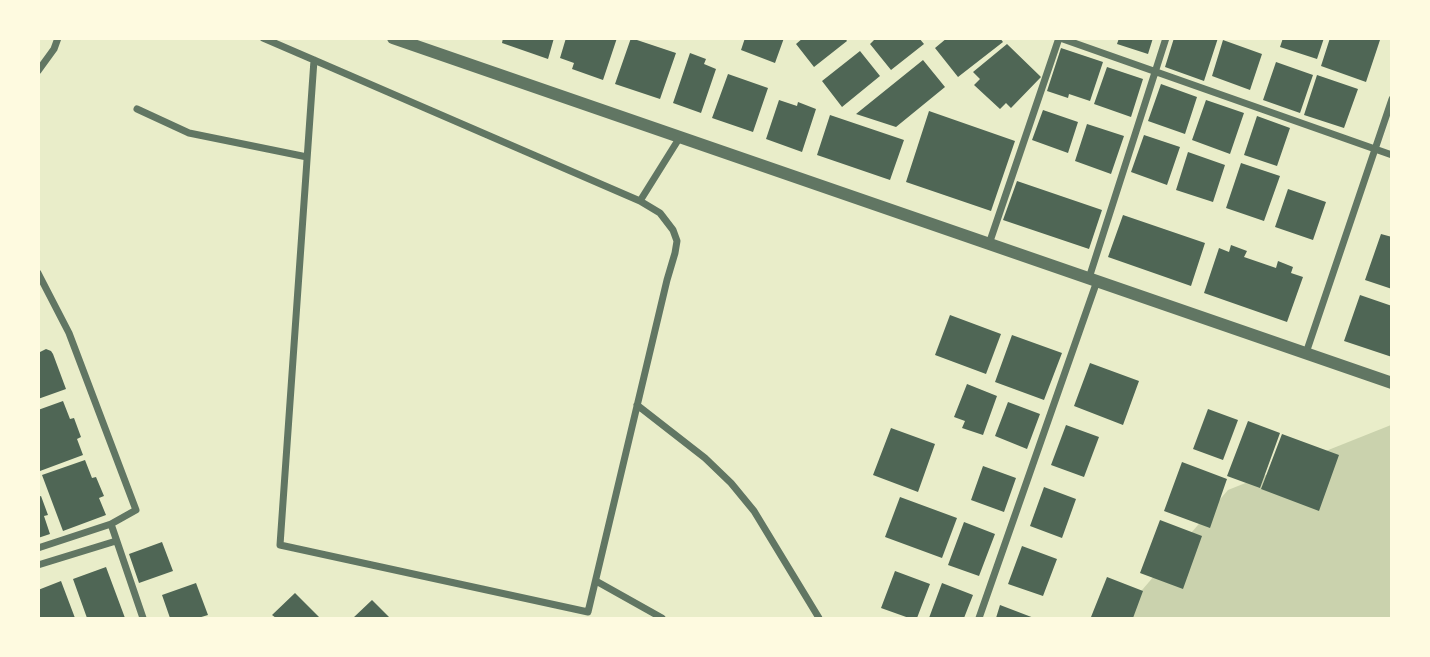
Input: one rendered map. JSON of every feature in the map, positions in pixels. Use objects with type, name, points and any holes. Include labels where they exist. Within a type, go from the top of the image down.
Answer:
[{"type":"street","points":[[38,71],[54,49],[58,38]]},
{"type":"street","points":[[263,38],[314,60],[640,201],[660,213],[673,230],[677,241],[675,253],[589,612],[280,545],[314,60]]},
{"type":"street","points":[[393,38],[1391,383]]},
{"type":"street","points":[[989,244],[1060,38],[1391,155]]},
{"type":"street","points":[[979,618],[1093,280],[1166,38]]},
{"type":"street","points":[[1306,353],[1391,99]]},
{"type":"street","points":[[137,109],[189,133],[307,157]]},
{"type":"street","points":[[640,201],[680,137]]},
{"type":"street","points":[[38,273],[69,333],[136,510],[111,524],[38,548]]},
{"type":"street","points":[[637,405],[705,458],[731,483],[754,511],[819,618]]},
{"type":"street","points":[[111,524],[143,618]]},
{"type":"street","points":[[38,565],[116,541]]},
{"type":"street","points":[[596,581],[662,618]]},
{"type":"green space","points":[[1391,425],[1391,618],[1118,618],[1228,490]]},
{"type":"building","points":[[503,38],[554,38],[548,59],[502,43]]},
{"type":"building","points":[[566,38],[617,38],[603,80],[572,69],[574,63],[560,58]]},
{"type":"building","points":[[631,38],[676,53],[660,99],[615,84]]},
{"type":"building","points":[[745,38],[784,38],[775,63],[741,50]]},
{"type":"building","points":[[803,38],[845,38],[847,41],[814,67],[796,44]]},
{"type":"building","points":[[876,38],[919,38],[924,44],[891,70],[870,44]]},
{"type":"building","points":[[947,38],[1000,38],[1003,42],[958,77],[935,48]]},
{"type":"building","points":[[1119,38],[1153,38],[1148,54],[1117,44]]},
{"type":"building","points":[[1174,38],[1218,38],[1204,81],[1165,67]]},
{"type":"building","points":[[1283,38],[1324,38],[1317,59],[1280,47]]},
{"type":"building","points":[[1330,38],[1380,40],[1366,82],[1321,66]]},
{"type":"building","points":[[1223,40],[1262,54],[1250,90],[1212,76]]},
{"type":"building","points":[[1007,44],[1041,77],[1011,108],[1006,103],[1000,109],[974,85],[980,79],[973,72]]},
{"type":"building","points":[[1061,48],[1103,62],[1090,101],[1047,91]]},
{"type":"building","points":[[860,51],[880,76],[842,107],[822,81]]},
{"type":"building","points":[[690,53],[706,59],[704,64],[716,69],[701,113],[673,103]]},
{"type":"building","points":[[923,60],[945,87],[896,127],[856,114]]},
{"type":"building","points":[[1276,62],[1313,75],[1300,113],[1263,100]]},
{"type":"building","points":[[1107,67],[1143,79],[1131,117],[1094,104]]},
{"type":"building","points":[[728,74],[768,88],[753,132],[712,118]]},
{"type":"building","points":[[1317,75],[1358,89],[1344,128],[1304,115]]},
{"type":"building","points":[[1161,84],[1197,97],[1185,134],[1148,121]]},
{"type":"building","points":[[779,100],[797,106],[798,102],[816,109],[802,152],[766,139]]},
{"type":"building","points":[[1206,100],[1244,113],[1230,154],[1192,140]]},
{"type":"building","points":[[1043,110],[1078,122],[1068,153],[1032,140]]},
{"type":"building","points":[[929,111],[1015,141],[991,211],[906,182]]},
{"type":"building","points":[[830,115],[904,140],[890,180],[817,155]]},
{"type":"building","points":[[1257,116],[1290,128],[1277,166],[1244,155]]},
{"type":"building","points":[[1087,124],[1124,136],[1111,174],[1075,161]]},
{"type":"building","points":[[1144,135],[1180,147],[1167,185],[1131,172]]},
{"type":"building","points":[[1188,152],[1225,165],[1213,202],[1176,190]]},
{"type":"building","points":[[1241,163],[1280,176],[1264,221],[1226,208]]},
{"type":"building","points":[[1017,181],[1102,210],[1089,249],[1003,220]]},
{"type":"building","points":[[1288,189],[1326,202],[1313,240],[1275,227]]},
{"type":"building","points":[[1123,215],[1205,243],[1191,286],[1108,257]]},
{"type":"building","points":[[1381,234],[1392,237],[1392,289],[1365,280]]},
{"type":"building","points":[[1231,245],[1247,251],[1244,257],[1276,268],[1278,261],[1293,267],[1291,273],[1303,277],[1287,322],[1204,293],[1219,248],[1229,252]]},
{"type":"building","points":[[1360,295],[1392,306],[1392,357],[1344,341]]},
{"type":"building","points":[[950,315],[1001,334],[986,374],[935,355]]},
{"type":"building","points":[[1012,335],[1062,353],[1044,400],[995,382]]},
{"type":"building","points":[[46,349],[53,354],[66,389],[38,399],[38,353]]},
{"type":"building","points":[[1090,363],[1139,381],[1123,425],[1074,406]]},
{"type":"building","points":[[967,384],[997,396],[983,435],[962,428],[965,421],[954,417]]},
{"type":"building","points":[[63,401],[70,419],[74,418],[81,437],[77,439],[83,455],[40,471],[38,410]]},
{"type":"building","points":[[1008,402],[1040,414],[1027,449],[995,436]]},
{"type":"building","points":[[1208,409],[1238,420],[1223,460],[1193,449]]},
{"type":"building","points":[[1248,421],[1280,433],[1260,488],[1227,476]]},
{"type":"building","points":[[1066,425],[1099,437],[1084,477],[1051,465]]},
{"type":"building","points":[[891,428],[935,444],[918,492],[873,475]]},
{"type":"building","points":[[1282,434],[1339,455],[1319,511],[1261,489]]},
{"type":"building","points":[[85,460],[92,478],[96,477],[104,496],[99,498],[106,515],[63,531],[42,475]]},
{"type":"building","points":[[1182,462],[1227,479],[1210,528],[1164,511]]},
{"type":"building","points":[[983,466],[1016,478],[1004,512],[971,500]]},
{"type":"building","points":[[1044,487],[1076,499],[1062,538],[1030,526]]},
{"type":"building","points":[[41,496],[48,515],[44,516],[50,534],[38,538],[38,497]]},
{"type":"building","points":[[900,497],[957,518],[942,558],[885,537]]},
{"type":"building","points":[[1160,520],[1202,536],[1183,589],[1140,573]]},
{"type":"building","points":[[964,522],[995,534],[979,576],[948,565]]},
{"type":"building","points":[[162,542],[173,571],[139,583],[129,554]]},
{"type":"building","points":[[1022,546],[1057,559],[1043,596],[1008,584]]},
{"type":"building","points":[[106,567],[125,618],[87,618],[73,579]]},
{"type":"building","points":[[895,571],[930,584],[917,618],[909,618],[881,608]]},
{"type":"building","points":[[1107,577],[1143,591],[1133,618],[1091,617]]},
{"type":"building","points":[[61,581],[75,618],[38,618],[38,590]]},
{"type":"building","points":[[196,583],[208,615],[198,618],[170,618],[162,595]]},
{"type":"building","points":[[942,583],[973,595],[964,618],[929,618]]},
{"type":"building","points":[[295,593],[320,618],[276,618],[272,615]]},
{"type":"building","points":[[372,600],[390,618],[353,618]]},
{"type":"building","points":[[1000,605],[1034,618],[996,618]]}]
